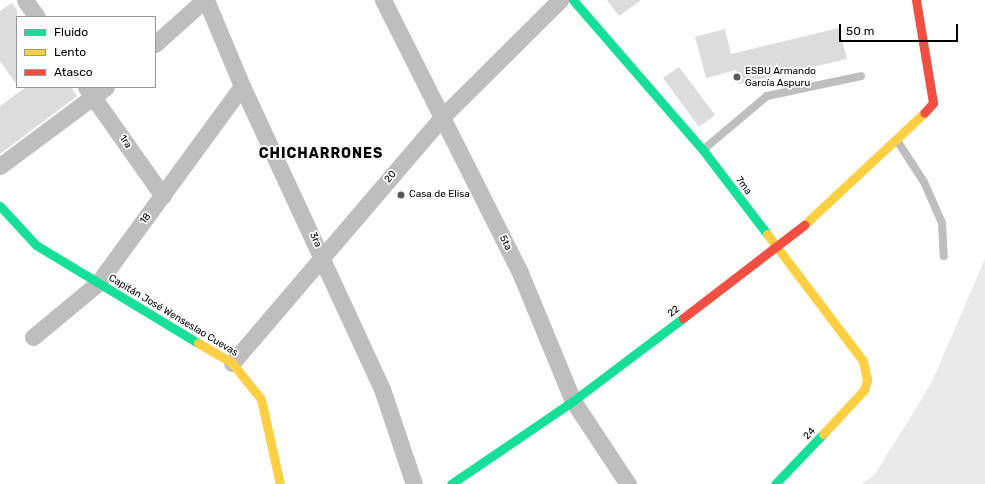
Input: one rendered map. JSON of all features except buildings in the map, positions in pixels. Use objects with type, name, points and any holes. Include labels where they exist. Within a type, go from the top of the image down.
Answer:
[{"type":"street","points":[[25,0],[36,16]]},
{"type":"street","points":[[156,43],[205,0]]},
{"type":"street","name":"3ra","points":[[205,0],[242,86],[323,258],[382,389],[414,484]]},
{"type":"street","name":"5ta","points":[[383,0],[441,118],[519,270],[573,401],[628,484]]},
{"type":"street","name":"20","points":[[232,364],[441,118],[560,0]]},
{"type":"street","name":"7ma","points":[[572,0],[703,150],[775,250],[863,361],[868,380],[859,397]]},
{"type":"street","name":"22","points":[[451,484],[573,401],[775,250],[897,141],[933,103],[916,0]]},
{"type":"street","name":"18","points":[[33,337],[98,283],[242,86]]},
{"type":"street","points":[[0,166],[96,91]]},
{"type":"street","name":"1ra","points":[[96,91],[163,196]]},
{"type":"street","name":"Capitán José Wenseslao Cuevas","points":[[0,206],[36,245],[232,364],[261,399],[280,484]]},
{"type":"street","name":"24","points":[[775,484],[859,397]]},
{"type":"lane","points":[[703,150],[767,96],[861,76]]},
{"type":"lane","points":[[897,141],[924,182],[942,223],[944,256]]},
{"type":"shaded area","points":[[985,259],[985,484],[861,484],[875,474],[931,384]]},
{"type":"traffic: fast","points":[[573,0],[703,150],[767,234]]},
{"type":"traffic: fast","points":[[0,206],[36,245],[198,343]]},
{"type":"traffic: fast","points":[[451,484],[573,401],[683,318]]},
{"type":"traffic: fast","points":[[775,484],[823,434]]},
{"type":"traffic: slow","points":[[804,225],[924,113]]},
{"type":"traffic: slow","points":[[767,234],[863,361],[867,380],[864,390],[823,434]]},
{"type":"traffic: slow","points":[[198,343],[232,363],[261,399],[280,484]]},
{"type":"traffic: jam","points":[[916,0],[933,103],[924,113]]},
{"type":"traffic: jam","points":[[683,318],[804,225]]},
{"type":"place","name":"ESBU Armando García Aspuru","points":[[737,77]]},
{"type":"place","name":"Casa de Elisa","points":[[401,195]]},
{"type":"district","name":"CHICHARRONES","points":[[321,154]]}]
